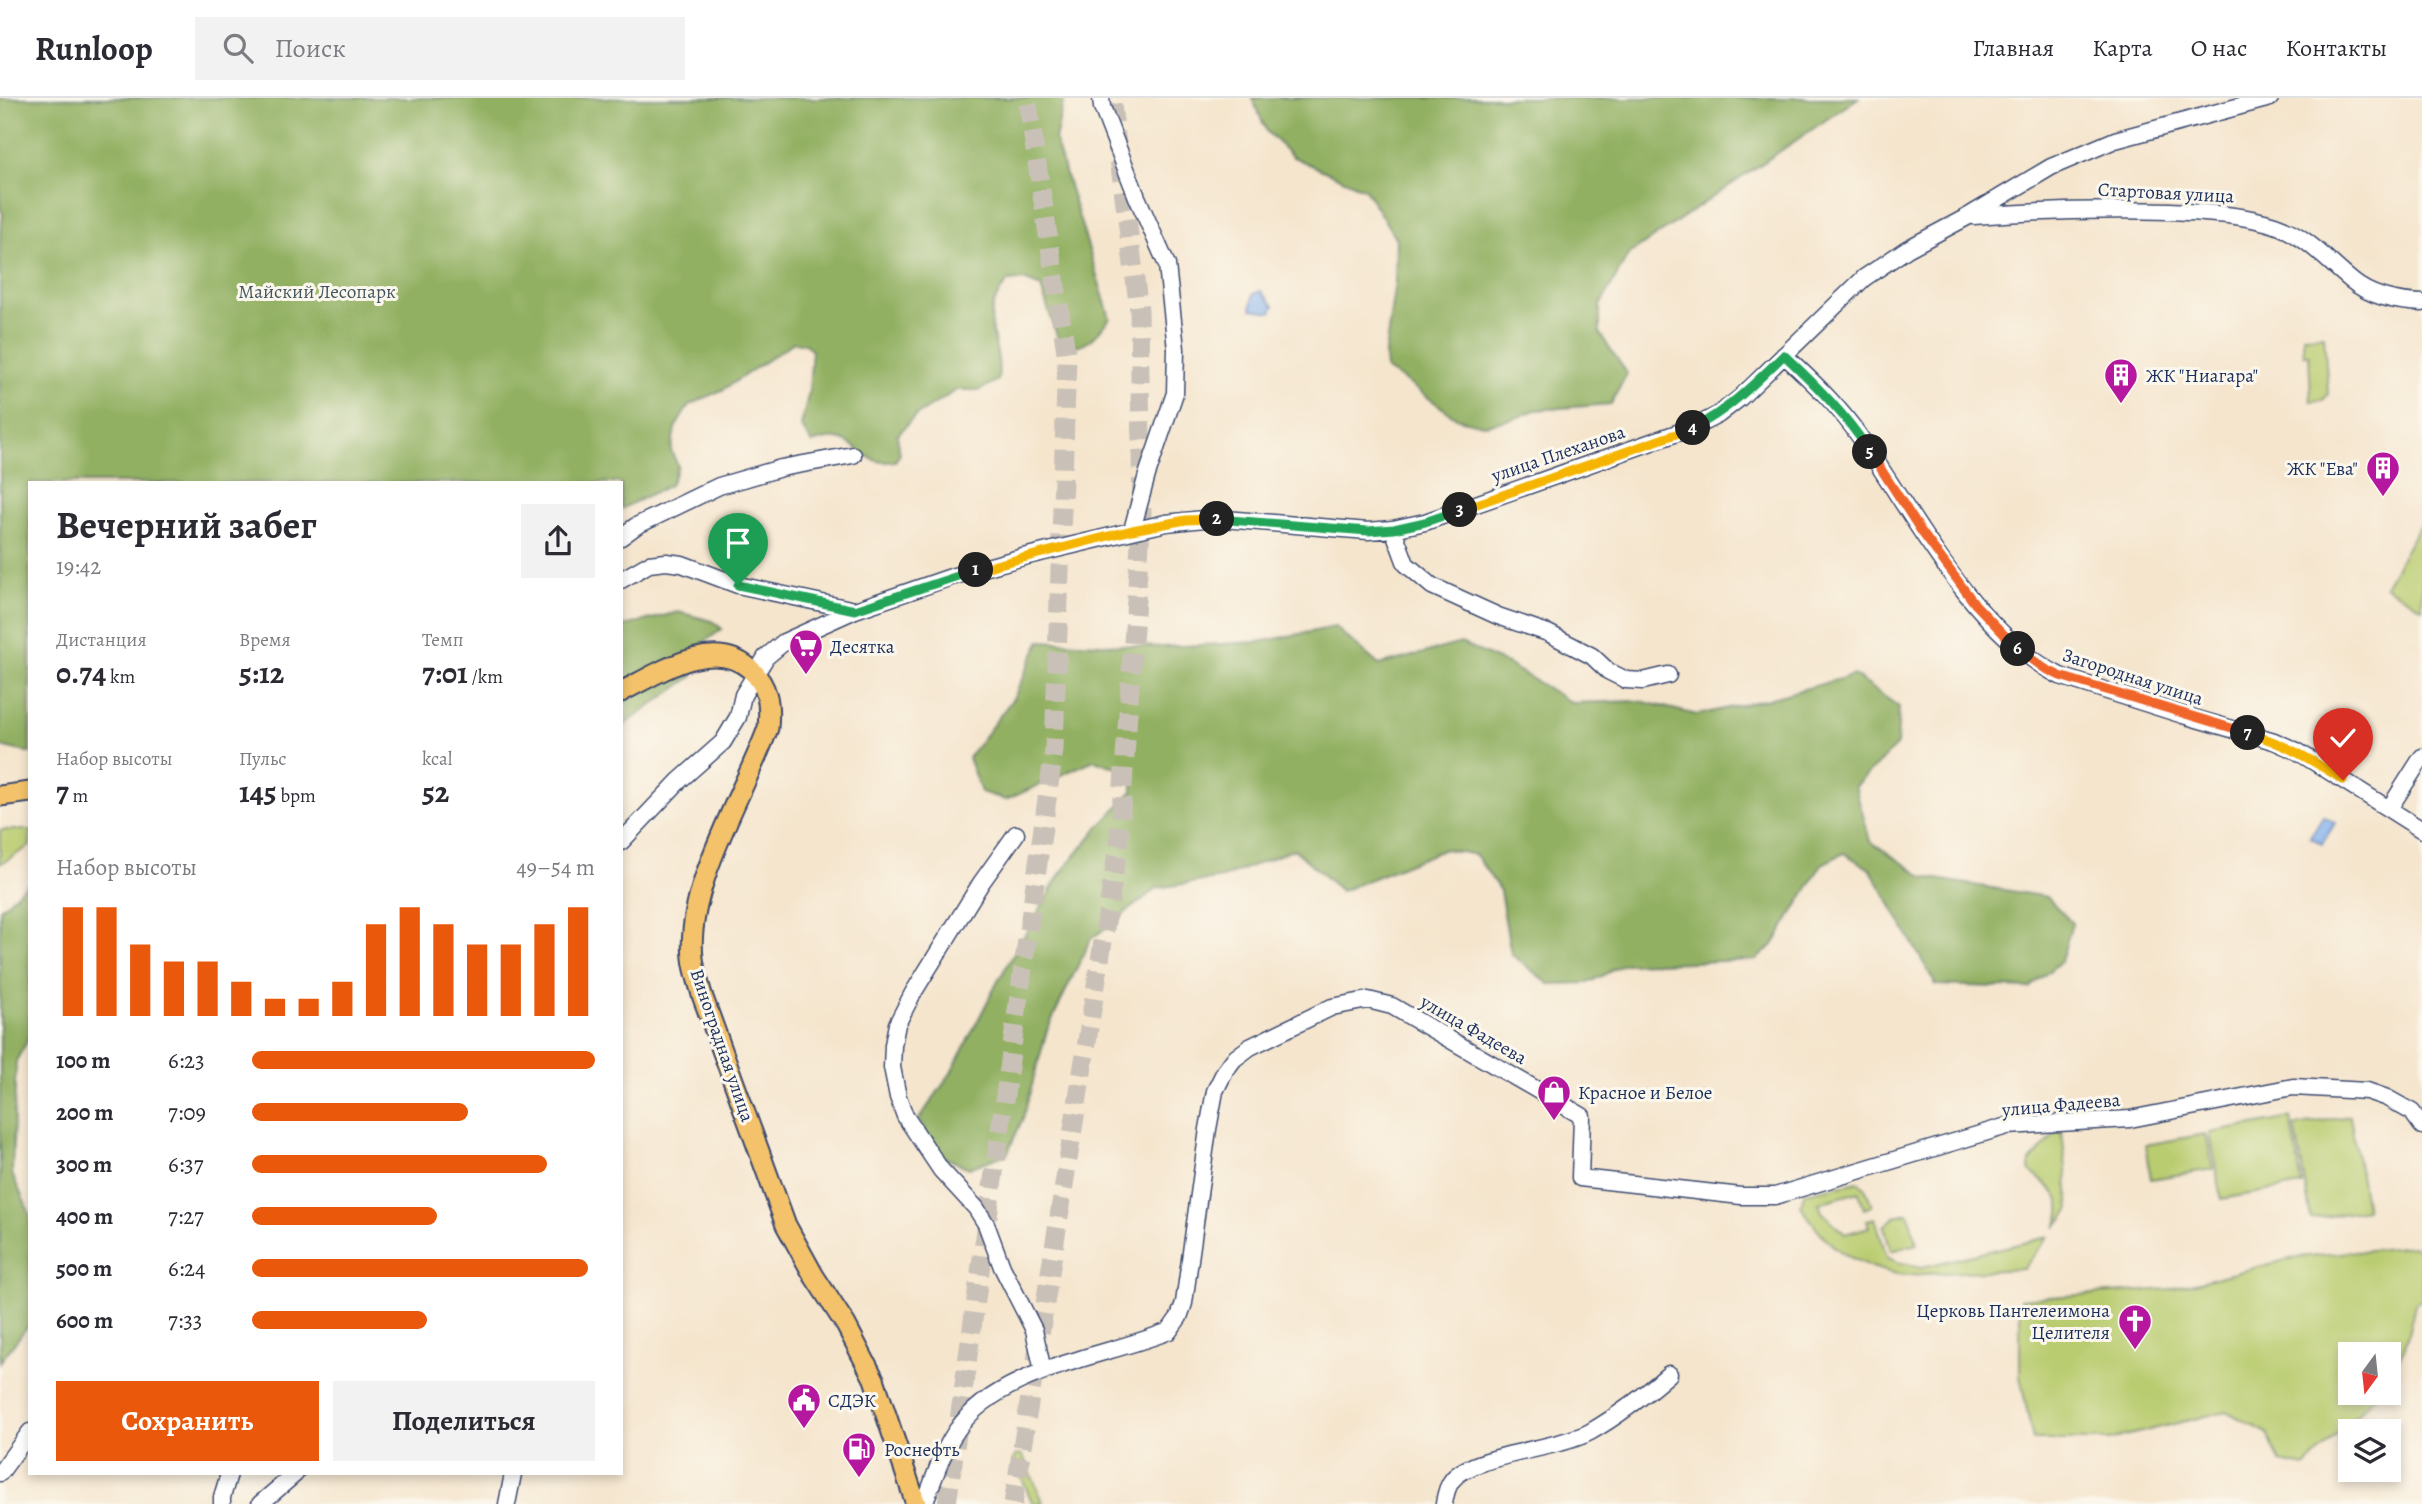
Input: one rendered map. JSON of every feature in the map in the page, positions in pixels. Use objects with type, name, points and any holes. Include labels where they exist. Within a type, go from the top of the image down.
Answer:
[{"type":"main road","points":[[623,691],[653,675],[702,656],[723,655],[740,661],[754,673]]},
{"type":"main road","name":"Виноградная улица","points":[[754,673],[767,692],[770,710],[768,728],[709,868],[697,906],[693,958],[702,995],[786,1225],[814,1276],[846,1325],[874,1379],[916,1504]]},
{"type":"main road","points":[[0,796],[28,792]]},
{"type":"street","points":[[1101,98],[1102,107],[1137,197],[1167,265],[1177,349],[1175,393],[1146,475],[1132,530]]},
{"type":"street","name":"улица Плеханова","points":[[623,840],[679,781],[723,741],[738,717],[743,695],[754,673],[765,657],[784,642],[855,610],[951,577],[1132,530],[1186,520],[1213,518],[1368,531],[1394,529],[1425,522],[1694,428],[1718,415],[1740,398],[1864,278],[1907,249],[2051,167],[2115,140],[2270,98]]},
{"type":"street","name":"Стартовая улица","points":[[1967,217],[2109,209],[2229,214],[2295,233],[2327,257],[2354,283],[2379,296],[2407,303],[2422,303]]},
{"type":"street","name":"Загородная улица","points":[[1784,355],[1820,389],[1858,435],[1921,531],[1975,604],[2012,644],[2044,668],[2060,676],[2274,741],[2297,751],[2422,831]]},
{"type":"street","points":[[623,536],[636,526],[719,486],[781,468],[853,455]]},
{"type":"street","points":[[1394,529],[1406,564],[1432,586],[1548,633],[1592,656],[1608,671],[1626,680],[1643,681],[1668,676]]},
{"type":"street","points":[[623,579],[649,565],[666,562],[682,564],[738,585],[855,610]]},
{"type":"street","points":[[2389,809],[2422,757]]},
{"type":"street","points":[[1016,834],[981,883],[913,992],[897,1024],[892,1067],[905,1116],[941,1170],[976,1208],[986,1224],[1002,1267],[1034,1330],[1043,1371]]},
{"type":"street","name":"улица Фадеева","points":[[924,1504],[955,1431],[975,1407],[1043,1371],[1169,1331],[1179,1317],[1184,1303],[1208,1129],[1215,1091],[1224,1071],[1234,1059],[1251,1047],[1332,1007],[1368,1000],[1392,1006],[1582,1116],[1580,1178],[1741,1196],[1775,1196],[2007,1126],[2130,1119],[2293,1087],[2367,1091],[2387,1098],[2412,1112],[2422,1126]]},
{"type":"street","points":[[1444,1504],[1453,1478],[1466,1470],[1488,1461],[1589,1432],[1651,1390],[1669,1374]]},
{"type":"street","points":[[0,1473],[28,1435]]},
{"type":"street","points":[[222,1504],[229,1475]]},
{"type":"street","points":[[260,1504],[294,1475]]},
{"type":"street","points":[[507,1504],[513,1475]]},
{"type":"green space","name":"Майский Лесопарк","points":[[0,98],[1064,98],[1055,140],[1110,318],[1090,340],[1078,346],[1061,348],[1041,287],[1024,280],[1008,281],[998,295],[991,319],[998,380],[980,390],[957,390],[914,417],[897,435],[900,454],[895,461],[882,462],[839,439],[812,443],[801,426],[809,391],[812,351],[805,344],[794,342],[724,389],[689,405],[675,428],[671,451],[678,466],[670,485],[623,508],[623,481],[28,481],[28,753],[0,746],[0,236],[3,214],[0,207]]},
{"type":"green space","points":[[1252,98],[1858,98],[1628,255],[1600,306],[1600,334],[1627,373],[1611,404],[1535,410],[1516,418],[1485,425],[1458,419],[1386,370],[1385,352],[1395,282],[1396,239],[1365,189],[1293,157],[1267,132]]},
{"type":"green space","points":[[2324,335],[2328,394],[2323,400],[2311,401],[2309,355],[2304,355],[2303,336]]},
{"type":"green space","points":[[2422,521],[2422,608],[2385,586]]},
{"type":"green space","points":[[678,612],[712,621],[722,629],[699,646],[693,676],[623,726],[623,626]]},
{"type":"green space","points":[[1335,627],[1379,665],[1461,643],[1509,665],[1572,703],[1640,701],[1697,715],[1854,675],[1899,707],[1897,745],[1855,786],[1870,841],[1924,877],[2047,897],[2072,923],[2061,961],[2029,988],[1936,985],[1871,870],[1844,853],[1822,864],[1773,945],[1756,960],[1624,964],[1588,983],[1549,984],[1511,954],[1500,891],[1476,855],[1445,849],[1341,891],[1294,849],[1222,878],[1157,888],[1090,940],[1047,1030],[1023,1118],[1007,1154],[969,1168],[936,1154],[919,1119],[951,1073],[997,983],[1060,874],[1133,791],[1133,773],[1094,760],[1006,800],[981,792],[968,758],[1014,697],[1040,641],[1162,647],[1259,642]]},
{"type":"green space","points":[[0,830],[28,830],[28,847],[0,864]]},
{"type":"green space","points":[[28,883],[28,1040],[16,1061],[12,1174],[28,1210],[28,1326],[0,1362],[0,909]]},
{"type":"green space","points":[[2350,1116],[2366,1210],[2311,1219],[2295,1126]]},
{"type":"green space","points":[[2291,1118],[2302,1185],[2221,1199],[2210,1133]]},
{"type":"green space","points":[[2059,1130],[2062,1131],[2070,1209],[2055,1228],[2059,1218],[2059,1202],[2051,1189],[2030,1171],[2030,1162]]},
{"type":"green space","points":[[2206,1134],[2213,1169],[2151,1179],[2145,1145]]},
{"type":"green space","points":[[1858,1182],[1865,1187],[1872,1206],[1864,1209],[1859,1192],[1819,1203],[1822,1212],[1845,1234],[1869,1227],[1867,1220],[1875,1218],[1887,1257],[1897,1262],[1922,1267],[2048,1237],[2023,1269],[1903,1275],[1883,1271],[1853,1259],[1835,1247],[1801,1206],[1804,1193]]},
{"type":"green space","points":[[1908,1213],[1917,1244],[1891,1251],[1884,1226],[1896,1216]]},
{"type":"green space","points":[[2414,1246],[2422,1254],[2422,1299],[2415,1304],[2401,1354],[2401,1342],[2338,1342],[2338,1405],[2366,1405],[2352,1419],[2338,1419],[2338,1434],[2305,1467],[2280,1462],[2267,1433],[2226,1411],[2109,1440],[2033,1440],[2020,1376],[2020,1299],[2171,1289],[2298,1257]]},
{"type":"green space","points":[[1019,1454],[1023,1456],[1044,1504],[1033,1504],[1014,1460]]},
{"type":"water","points":[[1261,291],[1274,306],[1271,312],[1251,309],[1253,294]]},
{"type":"water","points":[[2356,715],[2365,722],[2346,745],[2337,738]]},
{"type":"water","points":[[2323,816],[2335,823],[2322,844],[2310,837]]},
{"type":"tunnel","points":[[947,1504],[1054,750],[1067,358],[1027,98]]},
{"type":"tunnel","points":[[1013,1504],[1119,841],[1142,515],[1139,310],[1111,98]]},
{"type":"place","name":"ЖК \"Ниагара\"","points":[[2121,405]]},
{"type":"place","name":"ЖК \"Ева\"","points":[[2383,498]]},
{"type":"place","name":"Десятка","points":[[806,676]]},
{"type":"place","name":"Красное и Белое","points":[[1554,1122]]},
{"type":"place","name":"Церковь Пантелеимона Целителя","points":[[2135,1351]]},
{"type":"place","name":"СДЭК","points":[[804,1430]]},
{"type":"place","name":"Роснефть","points":[[859,1479]]},
{"type":"route","points":[[738,585],[855,610],[951,577],[1166,523],[1213,518],[1368,531],[1394,529],[1425,522],[1694,428],[1718,415],[1740,398],[1784,355],[1820,389],[1858,435],[1921,531],[1975,604],[2012,644],[2044,668],[2060,676],[2274,741],[2297,751],[2343,780]]}]
